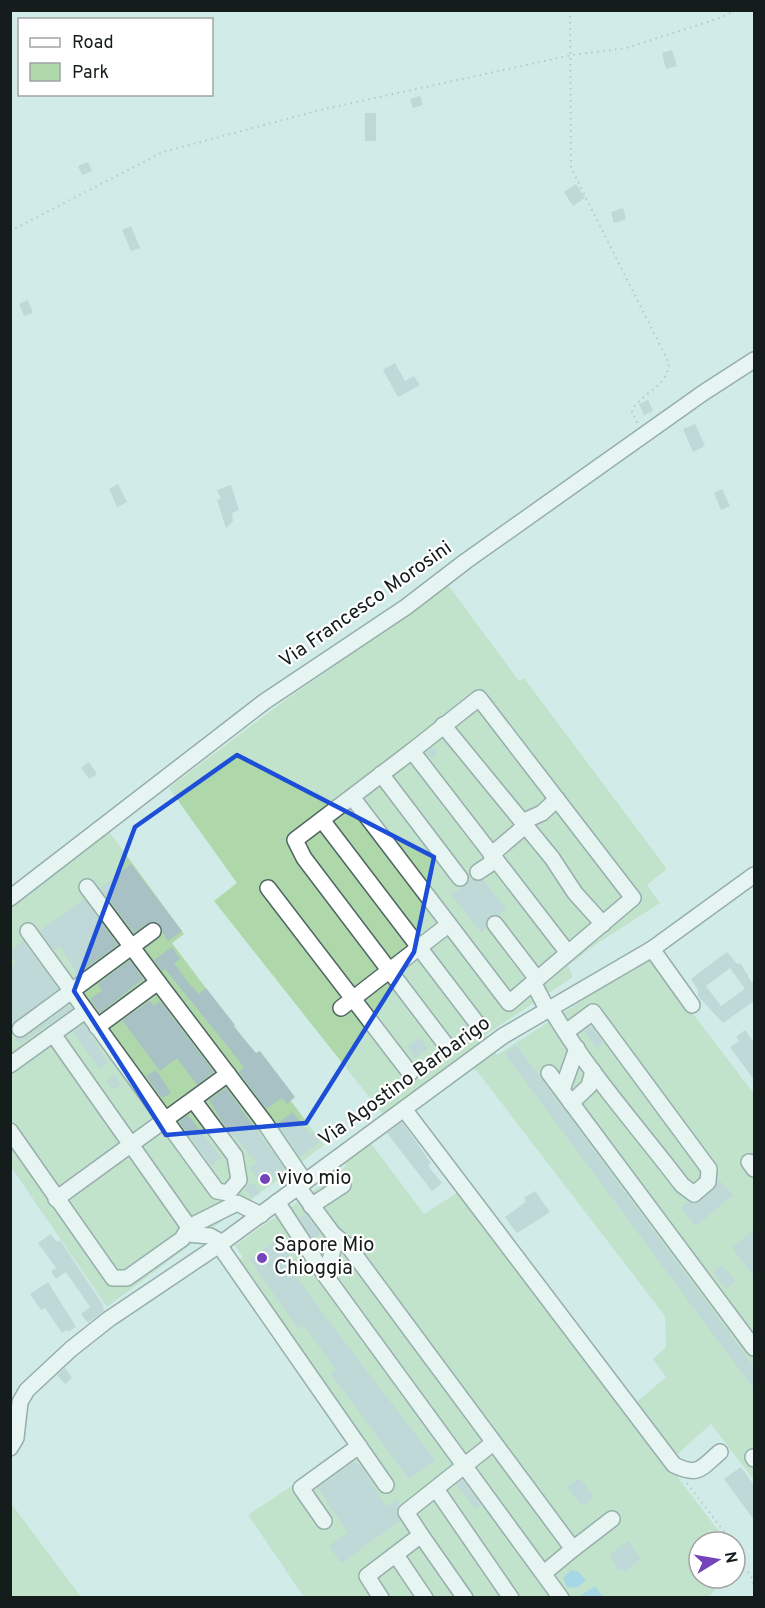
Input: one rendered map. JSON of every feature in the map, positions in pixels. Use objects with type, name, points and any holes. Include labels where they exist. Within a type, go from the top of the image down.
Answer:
[{"type":"street","name":"Via Francesco Morosini","points":[[10,898],[264,702],[406,607],[466,561],[754,360]]},
{"type":"street","points":[[352,797],[509,1003],[633,898],[479,698],[295,840],[304,858],[446,1045]]},
{"type":"street","points":[[443,725],[524,824],[575,893],[603,924]]},
{"type":"street","points":[[412,751],[568,953]]},
{"type":"street","points":[[381,774],[460,878]]},
{"type":"street","points":[[478,872],[524,824],[542,813],[557,799]]},
{"type":"street","points":[[322,820],[476,1022]]},
{"type":"street","name":"Via Agostino Barbarigo","points":[[10,1448],[16,1438],[20,1402],[27,1390],[71,1349],[109,1319],[221,1244],[503,1036],[652,950],[754,875]]},
{"type":"street","points":[[87,887],[228,1074],[301,1184],[311,1206],[337,1238],[349,1247],[573,1549]]},
{"type":"street","points":[[268,888],[347,1004],[410,1073]]},
{"type":"street","points":[[495,924],[535,980],[549,1010],[593,1071],[690,1193],[694,1194],[708,1182],[709,1169],[593,1012],[566,1032]]},
{"type":"street","points":[[347,1004],[448,925]]},
{"type":"street","points":[[28,931],[217,1191],[228,1193],[239,1180],[235,1156],[194,1101]]},
{"type":"street","points":[[20,1029],[153,931]]},
{"type":"street","points":[[652,950],[692,1005]]},
{"type":"street","points":[[97,1027],[158,982]]},
{"type":"street","points":[[10,1065],[85,1011]]},
{"type":"street","points":[[53,1034],[132,1145],[188,1230],[210,1236],[221,1244],[386,1485]]},
{"type":"street","points":[[567,1096],[577,1048]]},
{"type":"street","points":[[567,1096],[589,1086],[593,1071]]},
{"type":"street","points":[[549,1073],[754,1348]]},
{"type":"street","points":[[56,1199],[194,1101],[228,1074]]},
{"type":"street","points":[[404,1109],[667,1456],[680,1468],[690,1472],[698,1471],[720,1452]]},
{"type":"street","points":[[10,1131],[113,1278],[120,1280],[127,1278],[188,1230],[237,1203],[261,1215]]},
{"type":"street","points":[[311,1206],[343,1185]]},
{"type":"street","points":[[277,1202],[325,1275],[561,1598]]},
{"type":"street","points":[[325,1275],[337,1238]]},
{"type":"street","points":[[465,1598],[405,1512],[436,1489],[462,1465],[493,1443]]},
{"type":"street","points":[[324,1521],[301,1488],[359,1446]]},
{"type":"street","points":[[436,1489],[511,1598]]},
{"type":"street","points":[[543,1573],[612,1518]]},
{"type":"street","points":[[381,1598],[367,1576],[421,1535]]},
{"type":"street","points":[[396,1555],[425,1598]]},
{"type":"path","points":[[570,10],[571,168],[669,363],[669,370],[659,386],[634,407],[634,419],[645,434]]},
{"type":"path","points":[[10,231],[163,152],[320,110],[572,55],[626,48],[720,18],[735,10]]},
{"type":"path","points":[[680,1468],[682,1476],[723,1530]]},
{"type":"path","points":[[747,1572],[754,1585]]},
{"type":"path","points":[[754,1590],[754,1598]]},
{"type":"highlighted area","points":[[237,755],[434,857],[414,952],[306,1123],[166,1135],[74,991],[135,827]]},
{"type":"green space","points":[[446,582],[519,681],[524,678],[667,869],[647,885],[660,903],[595,945],[568,966],[573,977],[485,1035],[488,1040],[385,1117],[214,901],[237,883],[169,788],[276,707],[423,603]]},
{"type":"green space","points":[[108,830],[184,934],[172,943],[324,1145],[107,1307],[11,1167],[10,902]]},
{"type":"green space","points":[[650,957],[754,1094],[754,1480],[711,1424],[673,1458],[633,1405],[666,1377],[653,1359],[666,1347],[665,1316],[477,1071],[470,1067],[494,1051],[497,1055]]},
{"type":"green space","points":[[370,1142],[424,1214],[460,1191],[718,1530],[687,1530],[687,1590],[715,1590],[708,1598],[304,1597],[248,1515],[358,1442],[236,1262],[243,1257],[235,1246],[333,1177],[346,1166],[343,1161]]},
{"type":"green space","points":[[10,1502],[81,1597],[11,1597]]},
{"type":"water","points":[[571,1570],[579,1572],[586,1581],[576,1588],[567,1587],[563,1578]]},
{"type":"water","points":[[595,1586],[603,1597],[579,1597]]},
{"type":"building","points":[[672,50],[677,66],[666,69],[662,53]]},
{"type":"building","points":[[420,96],[423,105],[413,108],[410,99]]},
{"type":"building","points":[[365,113],[376,113],[376,141],[365,141]]},
{"type":"building","points":[[88,162],[92,171],[82,175],[78,166]]},
{"type":"building","points":[[576,184],[585,198],[573,206],[564,192]]},
{"type":"building","points":[[623,208],[626,219],[614,223],[611,212]]},
{"type":"building","points":[[131,226],[140,248],[131,251],[122,230]]},
{"type":"building","points":[[28,300],[33,313],[24,316],[19,304]]},
{"type":"building","points":[[395,363],[405,381],[414,376],[420,385],[398,397],[383,370]]},
{"type":"building","points":[[648,400],[653,411],[644,415],[639,404]]},
{"type":"building","points":[[695,424],[705,446],[693,452],[683,429]]},
{"type":"building","points":[[118,484],[127,502],[117,507],[109,489]]},
{"type":"building","points":[[231,485],[239,510],[232,513],[233,521],[226,528],[217,500],[221,499],[217,490]]},
{"type":"building","points":[[722,489],[730,506],[721,510],[714,493]]},
{"type":"building","points":[[431,748],[437,750],[434,759],[426,753]]},
{"type":"building","points":[[89,762],[97,774],[89,779],[81,768]]},
{"type":"building","points":[[131,864],[182,931],[168,941],[156,922],[148,923],[134,933],[100,888]]},
{"type":"building","points":[[471,879],[483,880],[506,909],[499,915],[489,917],[486,927],[481,932],[451,894]]},
{"type":"building","points":[[84,899],[118,945],[78,974],[60,946],[54,950],[40,931]]},
{"type":"building","points":[[23,941],[58,989],[11,1027],[10,967],[16,964],[10,952]]},
{"type":"building","points":[[172,947],[180,959],[174,963],[187,981],[199,994],[206,988],[235,1025],[233,1026],[256,1053],[260,1051],[295,1097],[287,1104],[282,1098],[266,1109],[239,1072],[244,1068],[229,1048],[165,969],[162,971],[154,960]]},
{"type":"building","points":[[727,952],[736,963],[741,964],[752,983],[754,981],[754,1001],[723,1023],[698,996],[698,990],[691,979]],"holes":[[[730,968],[745,989],[721,1006],[706,986]]]},
{"type":"building","points":[[130,960],[143,979],[100,1013],[90,999],[102,991],[98,984]]},
{"type":"building","points":[[150,1001],[154,1006],[160,1001],[214,1072],[197,1085],[177,1058],[160,1071],[122,1020]]},
{"type":"building","points":[[69,1005],[72,1008],[20,1044],[15,1038],[26,1037]]},
{"type":"building","points":[[84,1024],[108,1063],[100,1069],[73,1032]]},
{"type":"building","points":[[591,1026],[603,1043],[597,1048],[584,1031]]},
{"type":"building","points":[[745,1030],[754,1043],[754,1080],[730,1047],[739,1041],[736,1037]]},
{"type":"building","points":[[420,1038],[428,1049],[415,1058],[407,1046]]},
{"type":"building","points":[[516,1045],[754,1367],[754,1389],[505,1054]]},
{"type":"building","points":[[156,1070],[171,1093],[162,1098],[146,1076]]},
{"type":"building","points":[[114,1075],[121,1084],[113,1090],[106,1081]]},
{"type":"building","points":[[226,1088],[284,1168],[263,1185],[250,1168],[257,1163],[223,1123],[209,1100]]},
{"type":"building","points":[[293,1112],[310,1135],[313,1132],[320,1141],[300,1157],[277,1124]]},
{"type":"building","points":[[188,1115],[221,1158],[211,1165],[179,1122]]},
{"type":"building","points":[[402,1122],[431,1163],[428,1166],[442,1183],[432,1191],[387,1133]]},
{"type":"building","points":[[718,1179],[733,1195],[696,1226],[681,1208],[688,1202],[700,1201],[716,1187]]},
{"type":"building","points":[[252,1182],[260,1193],[252,1198],[245,1188]]},
{"type":"building","points":[[535,1191],[550,1212],[517,1233],[505,1217],[526,1202],[524,1198]]},
{"type":"building","points":[[305,1214],[320,1233],[313,1239],[299,1218]]},
{"type":"building","points":[[754,1230],[754,1277],[732,1247]]},
{"type":"building","points":[[51,1234],[57,1242],[60,1240],[103,1305],[104,1311],[88,1323],[81,1314],[90,1307],[66,1272],[56,1279],[51,1271],[56,1268],[38,1243]]},
{"type":"building","points":[[277,1240],[296,1263],[290,1268],[435,1460],[409,1479],[331,1374],[336,1370],[304,1325],[298,1329],[250,1260]]},
{"type":"building","points":[[722,1265],[735,1281],[726,1289],[713,1272]]},
{"type":"building","points":[[48,1282],[76,1327],[68,1332],[67,1330],[62,1333],[45,1308],[41,1310],[30,1294]]},
{"type":"building","points":[[65,1368],[72,1378],[65,1384],[57,1375]]},
{"type":"building","points":[[354,1462],[361,1466],[386,1507],[396,1500],[399,1505],[396,1512],[400,1521],[341,1563],[329,1546],[348,1533],[318,1488]]},
{"type":"building","points":[[741,1467],[754,1485],[754,1520],[724,1479]]},
{"type":"building","points":[[579,1478],[594,1496],[582,1506],[567,1487]]},
{"type":"building","points":[[462,1480],[481,1505],[475,1509],[456,1484]]},
{"type":"building","points":[[628,1541],[641,1559],[625,1571],[617,1569],[610,1554]]},
{"type":"place","name":"vivo mio","points":[[265,1179]]},
{"type":"place","name":"Sapore Mio Chioggia","points":[[262,1258]]}]
